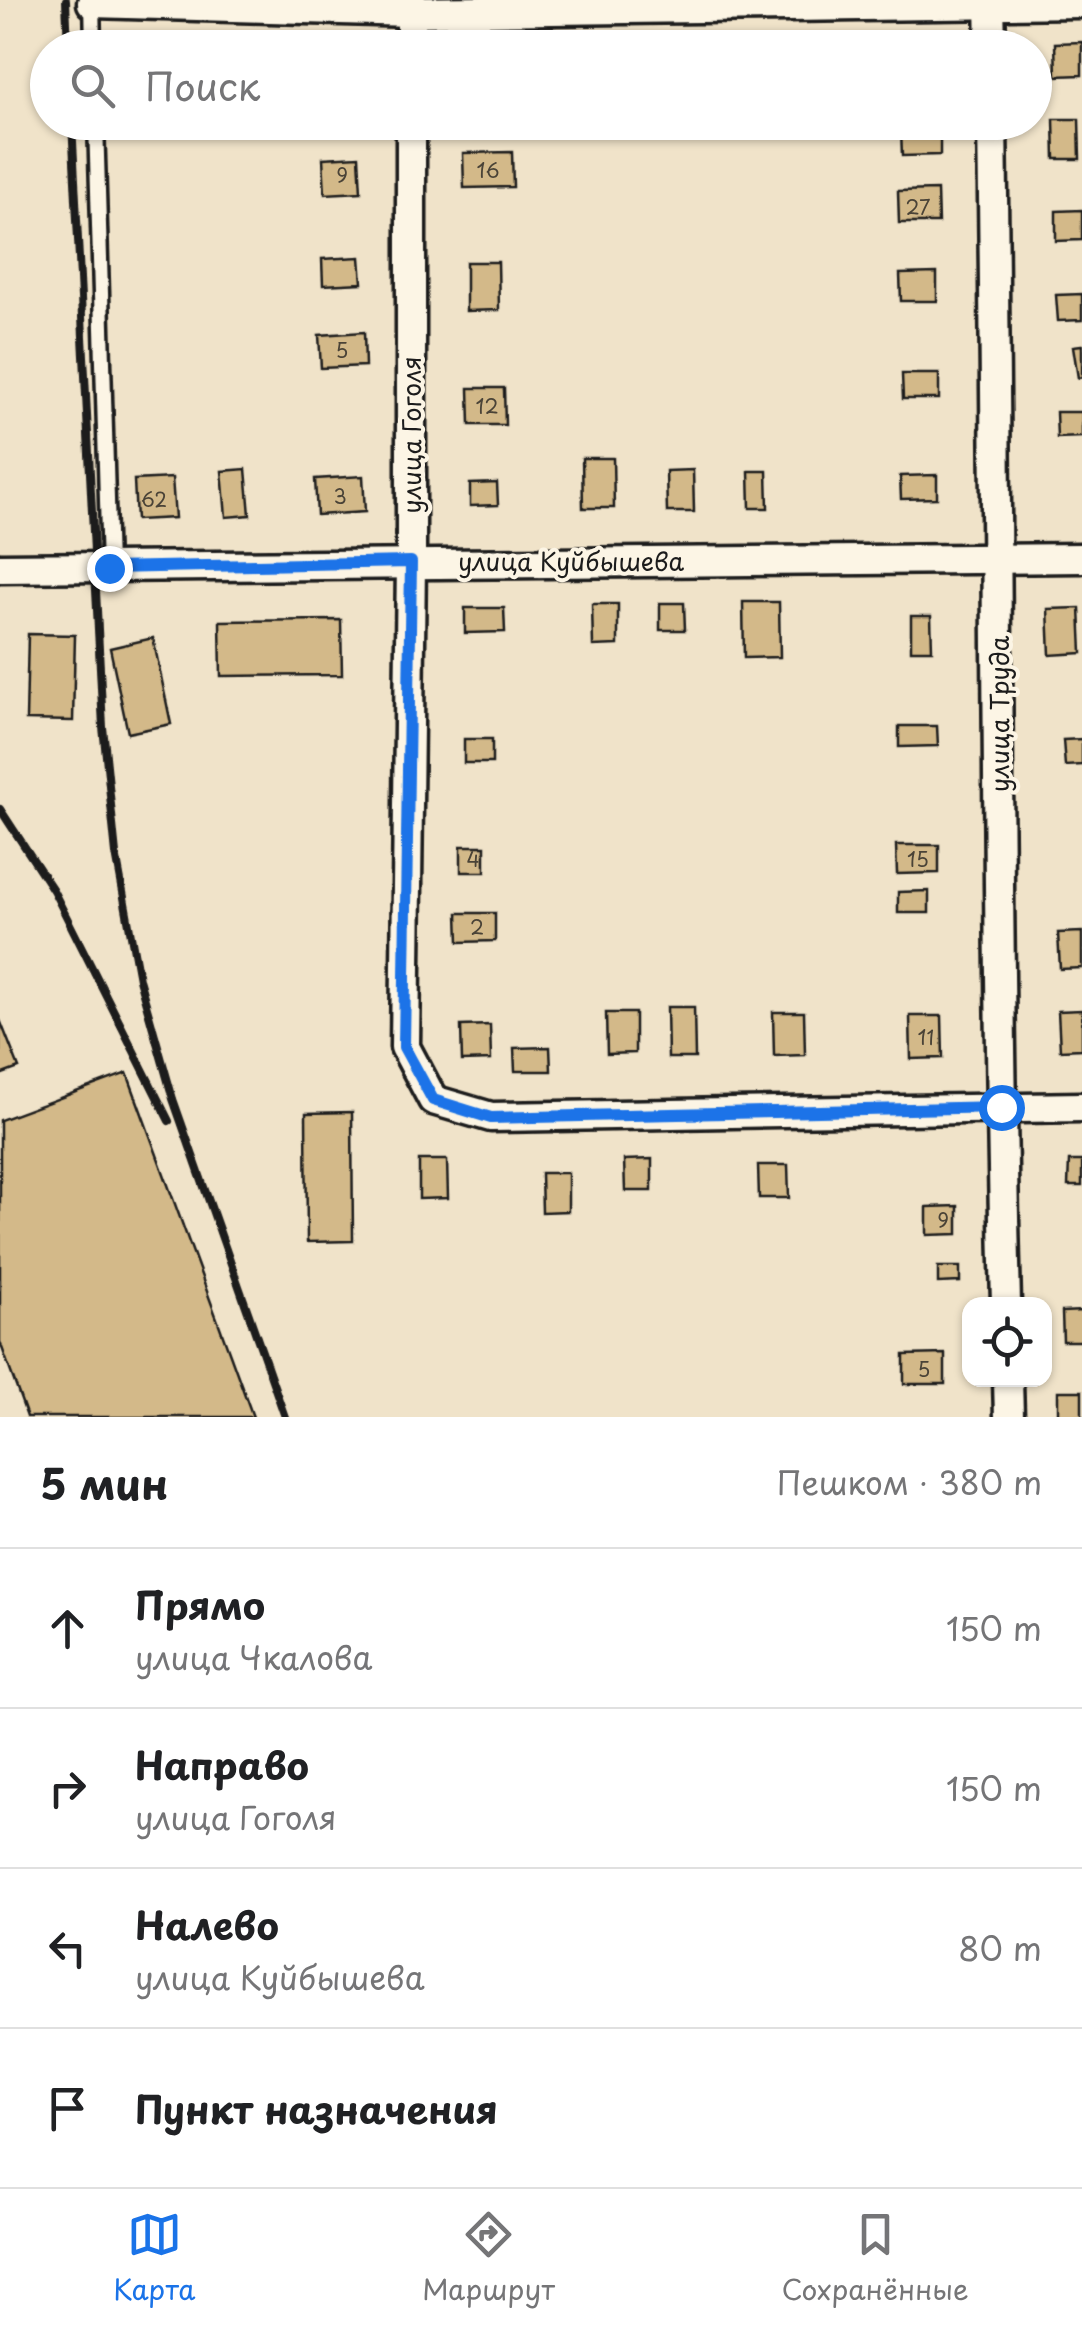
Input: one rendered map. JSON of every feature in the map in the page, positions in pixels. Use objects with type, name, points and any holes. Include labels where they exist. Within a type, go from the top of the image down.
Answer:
[{"type":"street","points":[[92,2],[411,6],[1082,4]]},
{"type":"street","points":[[990,3],[991,30]]},
{"type":"street","name":"улица Гоголя","points":[[411,140],[411,562],[404,1047],[433,1100],[491,1118],[1001,1107]]},
{"type":"street","name":"улица Труда","points":[[992,140],[1006,1297]]},
{"type":"street","name":"улица Куйбышева","points":[[0,568],[1082,558]]},
{"type":"street","points":[[1001,1107],[1082,1107]]},
{"type":"street","points":[[1008,1387],[1009,1417]]},
{"type":"lane","points":[[92,2],[93,30]]},
{"type":"lane","points":[[97,140],[109,568]]},
{"type":"building","points":[[1082,42],[1082,75],[1056,76],[1055,43]]},
{"type":"building","points":[[1054,119],[1079,119],[1080,159],[1055,159]]},
{"type":"building","points":[[901,140],[940,140],[940,155],[902,156]]},
{"type":"building","points":[[512,152],[513,187],[464,188],[463,153]]},
{"type":"building","points":[[359,156],[361,192],[325,194],[323,158]]},
{"type":"building","points":[[937,190],[938,223],[899,223],[898,191]]},
{"type":"building","points":[[1082,210],[1082,240],[1056,241],[1056,211]]},
{"type":"building","points":[[360,257],[362,283],[323,285],[322,259]]},
{"type":"building","points":[[466,262],[498,262],[499,310],[466,311]]},
{"type":"building","points":[[937,273],[937,301],[901,301],[900,274]]},
{"type":"building","points":[[1082,294],[1082,320],[1058,321],[1056,295]]},
{"type":"building","points":[[364,332],[365,366],[321,368],[319,335]]},
{"type":"building","points":[[1082,345],[1082,377],[1078,378],[1073,346]]},
{"type":"building","points":[[902,374],[939,374],[939,399],[903,399]]},
{"type":"building","points":[[469,388],[504,388],[505,425],[470,425]]},
{"type":"building","points":[[1056,412],[1082,412],[1082,437],[1057,438]]},
{"type":"building","points":[[582,458],[613,458],[614,508],[583,508]]},
{"type":"building","points":[[246,469],[250,515],[226,517],[222,471]]},
{"type":"building","points":[[693,470],[694,512],[667,512],[666,471]]},
{"type":"building","points":[[749,471],[767,471],[768,508],[750,508]]},
{"type":"building","points":[[937,475],[937,498],[901,499],[900,476]]},
{"type":"building","points":[[363,476],[365,512],[317,515],[315,479]]},
{"type":"building","points":[[172,478],[175,518],[136,520],[134,480]]},
{"type":"building","points":[[497,483],[498,505],[470,506],[470,484]]},
{"type":"building","points":[[743,602],[779,602],[780,657],[744,658]]},
{"type":"building","points":[[660,603],[684,603],[685,630],[660,630]]},
{"type":"building","points":[[592,604],[618,604],[618,645],[593,646]]},
{"type":"building","points":[[465,608],[504,608],[505,632],[465,633]]},
{"type":"building","points":[[1080,608],[1082,653],[1050,655],[1048,609]]},
{"type":"building","points":[[911,616],[931,616],[932,650],[911,650]]},
{"type":"building","points":[[341,620],[342,675],[221,676],[220,621]]},
{"type":"building","points":[[28,634],[75,635],[73,721],[26,720]]},
{"type":"building","points":[[153,638],[171,724],[128,733],[110,648]]},
{"type":"building","points":[[899,726],[937,726],[938,746],[899,747]]},
{"type":"building","points":[[464,739],[492,739],[492,763],[464,763]]},
{"type":"building","points":[[1082,739],[1082,765],[1065,766],[1063,740]]},
{"type":"building","points":[[896,845],[939,845],[939,873],[897,874]]},
{"type":"building","points":[[461,846],[485,846],[485,872],[461,872]]},
{"type":"building","points":[[929,891],[929,913],[898,913],[898,892]]},
{"type":"building","points":[[458,913],[495,913],[495,941],[459,942]]},
{"type":"building","points":[[1082,932],[1082,968],[1060,969],[1058,933]]},
{"type":"building","points":[[667,1007],[694,1007],[695,1058],[668,1058]]},
{"type":"building","points":[[1082,1010],[1082,1049],[1060,1050],[1058,1011]]},
{"type":"building","points":[[773,1012],[804,1012],[805,1055],[774,1056]]},
{"type":"building","points":[[606,1013],[635,1013],[635,1053],[607,1054]]},
{"type":"building","points":[[910,1016],[942,1016],[943,1058],[911,1059]]},
{"type":"building","points":[[0,1020],[19,1068],[0,1075]]},
{"type":"building","points":[[490,1025],[491,1060],[462,1061],[461,1026]]},
{"type":"building","points":[[550,1047],[551,1071],[515,1071],[514,1048]]},
{"type":"building","points":[[127,1073],[253,1417],[27,1417],[0,1342],[0,1120]]},
{"type":"building","points":[[352,1112],[353,1241],[307,1242],[306,1113]]},
{"type":"building","points":[[652,1159],[652,1191],[625,1191],[624,1160]]},
{"type":"building","points":[[419,1160],[447,1160],[448,1198],[419,1199]]},
{"type":"building","points":[[1069,1161],[1082,1161],[1082,1186],[1068,1186]]},
{"type":"building","points":[[758,1165],[788,1165],[789,1198],[759,1198]]},
{"type":"building","points":[[541,1173],[568,1173],[568,1211],[542,1212]]},
{"type":"building","points":[[958,1206],[958,1234],[927,1235],[927,1207]]},
{"type":"building","points":[[938,1267],[960,1267],[960,1282],[938,1283]]},
{"type":"building","points":[[1082,1311],[1082,1341],[1063,1341],[1062,1312]]},
{"type":"building","points":[[945,1354],[945,1384],[904,1384],[904,1355]]},
{"type":"building","points":[[1058,1391],[1082,1391],[1082,1417],[1058,1417]]},
{"type":"railway","points":[[66,0],[67,30]]},
{"type":"railway","points":[[73,140],[103,727],[116,854],[139,979],[173,1099],[285,1417]]},
{"type":"railway","points":[[0,809],[53,890],[169,1121]]},
{"type":"route","points":[[109,568],[411,562],[404,1047],[433,1100],[491,1118],[1001,1107]]}]
